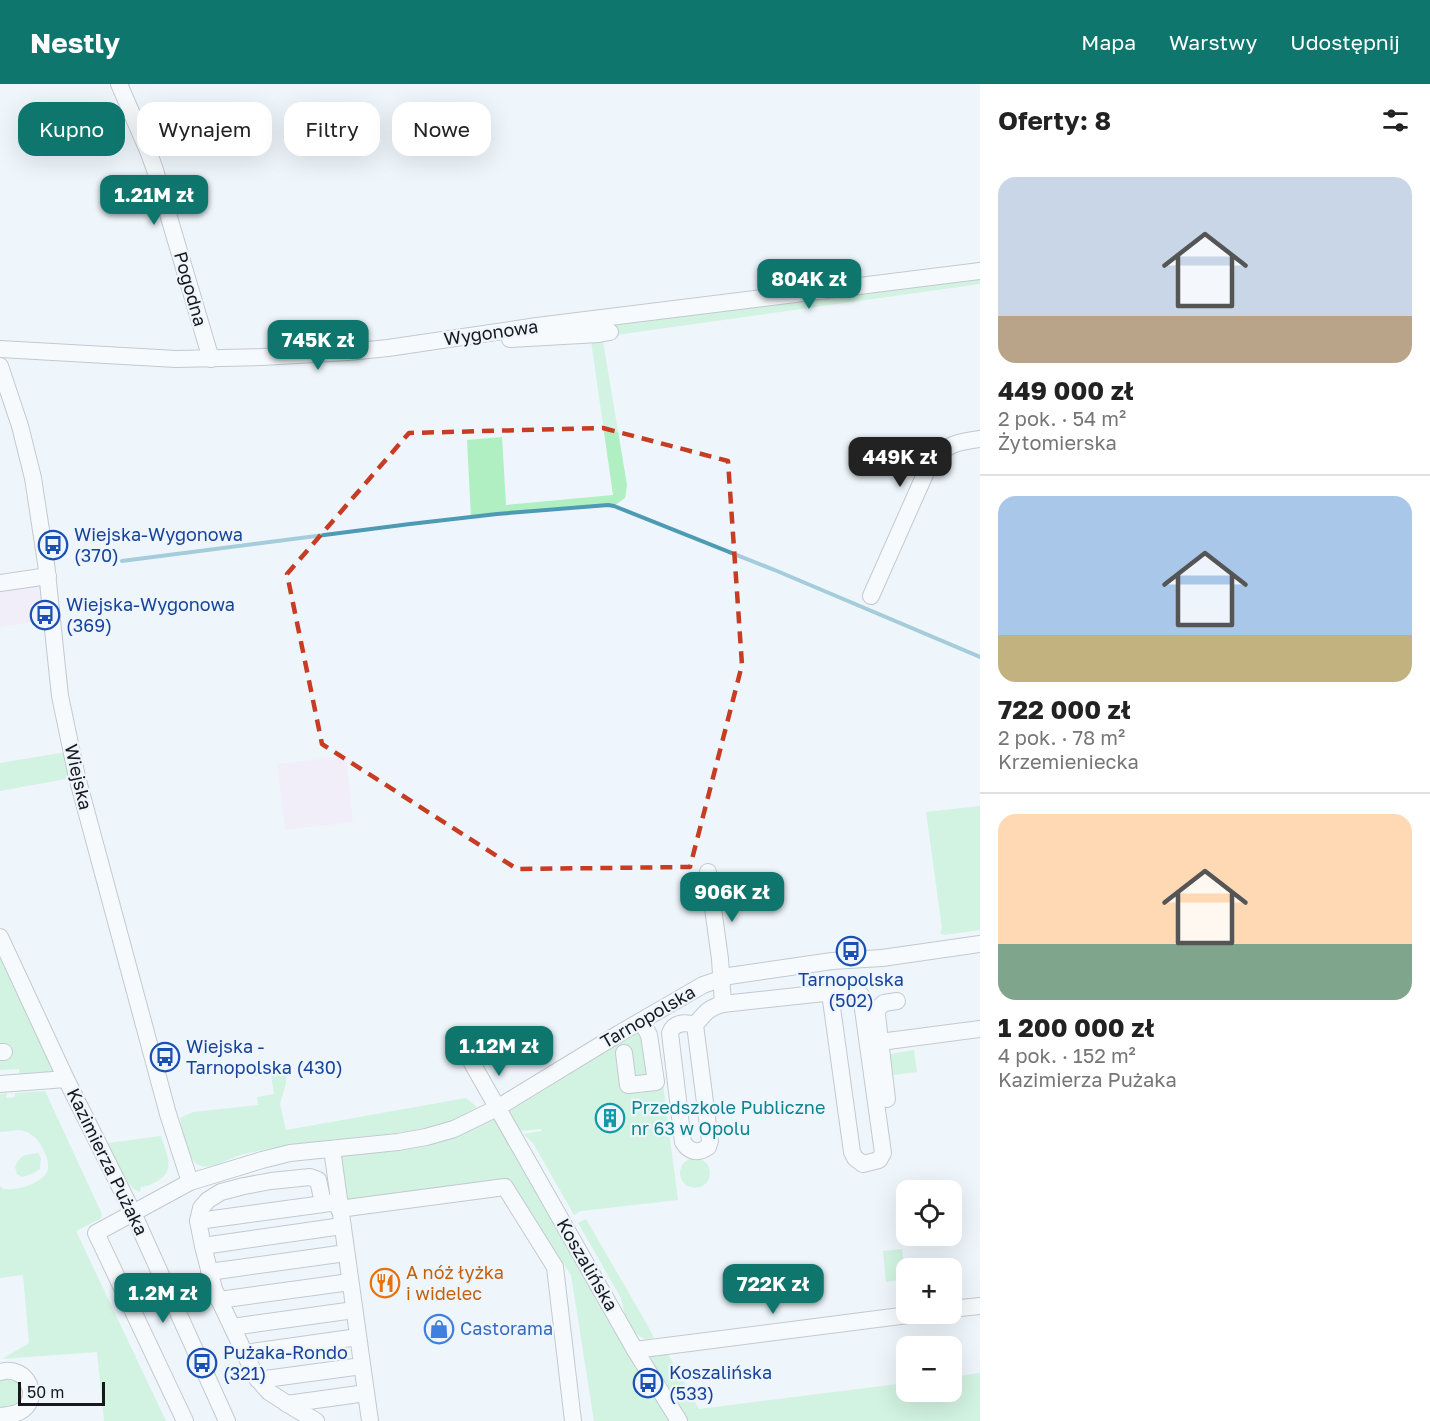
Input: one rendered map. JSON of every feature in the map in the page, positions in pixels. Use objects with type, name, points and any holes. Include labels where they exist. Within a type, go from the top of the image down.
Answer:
[{"type":"street","name":"Pogodna","points":[[119,84],[155,170],[211,359]]},
{"type":"street","name":"Wygonowa","points":[[0,349],[211,359],[358,351],[980,271]]},
{"type":"street","points":[[493,333],[504,340],[610,332]]},
{"type":"street","name":"Wiejska","points":[[0,366],[20,426],[33,477],[48,576],[60,696],[77,777],[168,1114],[190,1182]]},
{"type":"street","points":[[871,596],[930,463],[946,447],[957,442],[980,439]]},
{"type":"street","points":[[0,583],[48,576]]},
{"type":"street","points":[[708,872],[720,959],[723,1004]]},
{"type":"street","name":"Kazimierza Pużaka","points":[[0,937],[66,1079],[133,1213],[226,1421]]},
{"type":"street","name":"Tarnopolska","points":[[185,1421],[96,1233],[190,1182],[271,1158],[290,1153],[426,1137],[454,1129],[497,1108],[703,985],[722,978],[832,961],[886,957],[980,944]]},
{"type":"street","points":[[695,1025],[689,1023],[676,1025],[670,1033],[683,1142],[690,1150],[700,1151],[708,1147],[710,1141],[695,1025],[705,1012],[723,1004],[830,993],[857,991],[861,995],[883,1153],[879,1160],[873,1162],[863,1164],[855,1158],[852,1152],[830,993]]},
{"type":"street","points":[[890,1119],[877,1015],[878,1008],[884,1003],[897,1001]]},
{"type":"street","points":[[624,1053],[628,1085],[656,1082],[649,1035],[641,1021]]},
{"type":"street","points":[[880,1042],[980,1029]]},
{"type":"street","name":"Koszalińska","points":[[472,1063],[635,1350],[679,1421]]},
{"type":"street","points":[[0,1084],[66,1079]]},
{"type":"street","points":[[332,1149],[336,1210],[346,1253],[370,1421]]},
{"type":"street","points":[[316,1421],[295,1411],[269,1392],[258,1380],[219,1300],[209,1272],[198,1221],[201,1208],[208,1200],[221,1192],[271,1181],[310,1177],[318,1180],[336,1210]]},
{"type":"street","points":[[198,1221],[336,1210],[505,1187],[555,1267],[573,1421]]},
{"type":"street","points":[[203,1246],[336,1210]]},
{"type":"street","points":[[209,1272],[346,1253]]},
{"type":"street","points":[[219,1300],[350,1282]]},
{"type":"street","points":[[962,1308],[980,1306]]},
{"type":"street","points":[[232,1327],[354,1310]]},
{"type":"street","points":[[635,1350],[896,1317]]},
{"type":"street","points":[[244,1353],[358,1337]]},
{"type":"street","points":[[258,1380],[362,1366]]},
{"type":"street","points":[[0,1372],[9,1370],[19,1373],[28,1382],[31,1392],[26,1408],[16,1413],[0,1416]]},
{"type":"street","points":[[295,1411],[366,1393]]},
{"type":"highlighted area","points":[[603,428],[728,461],[742,665],[690,867],[517,869],[322,744],[287,574],[409,433]]},
{"type":"shaded area","points":[[48,576],[52,619],[0,627],[0,583]]},
{"type":"shaded area","points":[[346,756],[353,822],[285,830],[277,764]]},
{"type":"green space","points":[[980,271],[980,284],[609,336],[603,341],[627,485],[625,498],[614,506],[596,505],[471,517],[467,440],[502,437],[506,505],[613,495],[588,320]]},
{"type":"green space","points":[[72,751],[77,777],[0,791],[0,763]]},
{"type":"green space","points":[[980,806],[980,930],[944,935],[940,933],[942,928],[926,812]]},
{"type":"green space","points":[[0,937],[66,1079],[21,1083],[19,1069],[0,1070]]},
{"type":"green space","points":[[641,1021],[656,1031],[678,1200],[581,1211],[574,1215],[533,1143],[523,1134],[542,1131],[541,1129],[521,1131],[499,1110],[679,1421],[594,1421],[571,1275],[507,1180],[338,1202],[332,1149],[426,1137]]},
{"type":"green space","points":[[914,1050],[917,1072],[893,1075],[890,1054]]},
{"type":"green space","points":[[286,1063],[286,1084],[280,1104],[286,1130],[466,1098],[477,1107],[440,1126],[267,1149],[205,1167],[196,1163],[188,1152],[180,1118],[193,1112],[258,1105],[257,1097],[274,1094],[271,1074],[254,1076],[253,1068]]},
{"type":"green space","points":[[45,1091],[102,1216],[76,1231],[166,1421],[104,1421],[97,1352],[2,1359],[29,1343],[23,1275],[0,1278],[0,1186],[3,1189],[15,1189],[34,1183],[44,1177],[48,1165],[46,1155],[32,1135],[20,1130],[0,1132],[0,1094],[7,1093],[6,1098],[15,1097],[15,1093]]},
{"type":"green space","points":[[161,1136],[167,1155],[167,1171],[159,1180],[141,1187],[140,1192],[135,1190],[126,1179],[108,1143]]},
{"type":"green space","points":[[38,1153],[41,1158],[40,1169],[22,1177],[17,1174],[15,1167],[21,1157]]},
{"type":"green space","points":[[695,1158],[701,1159],[709,1167],[709,1179],[701,1187],[695,1188],[689,1187],[681,1179],[680,1173],[681,1167],[689,1159]]},
{"type":"green space","points":[[586,1219],[654,1338],[645,1339],[636,1334],[625,1315],[621,1298],[578,1223]]},
{"type":"green space","points":[[902,1249],[903,1258],[896,1258],[896,1280],[886,1282],[883,1251]]},
{"type":"green space","points":[[664,1347],[699,1409],[896,1384],[896,1402],[962,1402],[962,1375],[980,1373],[980,1421],[681,1421],[641,1353]]},
{"type":"green space","points":[[8,1370],[31,1398],[0,1416],[0,1372]]},
{"type":"waterway","points":[[122,561],[410,524],[608,505],[777,571],[980,657]]},
{"type":"place","name":"Wiejska-Wygonowa (370)","points":[[53,545]]},
{"type":"place","name":"Wiejska-Wygonowa (369)","points":[[45,615]]},
{"type":"place","name":"Tarnopolska (502)","points":[[851,951]]},
{"type":"place","name":"Wiejska - Tarnopolska (430)","points":[[165,1057]]},
{"type":"place","name":"Przedszkole Publiczne nr 63 w Opolu","points":[[610,1118]]},
{"type":"place","name":"A nóż łyżka i widelec","points":[[385,1283]]},
{"type":"place","name":"Castorama","points":[[439,1329]]},
{"type":"place","name":"Pużaka-Rondo (321)","points":[[202,1363]]},
{"type":"place","name":"Koszalińska (533)","points":[[648,1383]]}]
